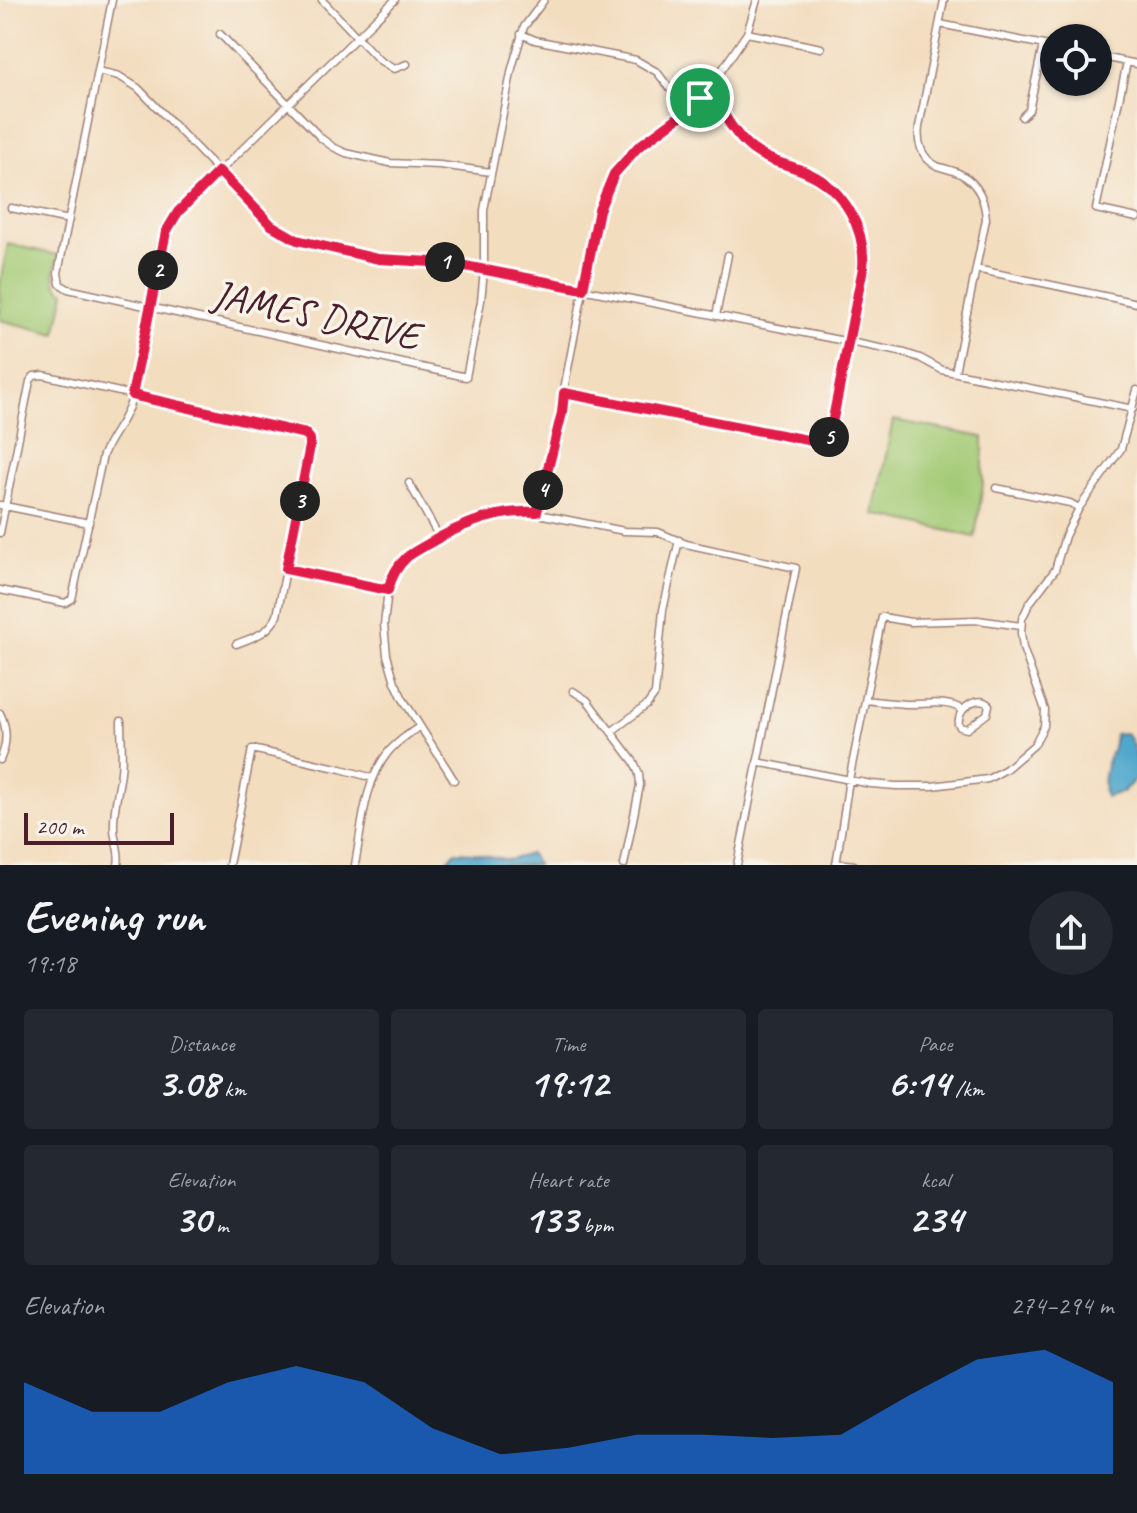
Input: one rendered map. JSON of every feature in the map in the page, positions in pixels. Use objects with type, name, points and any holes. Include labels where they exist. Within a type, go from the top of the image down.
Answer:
[{"type":"street","points":[[11,208],[69,220],[112,0]]},
{"type":"street","points":[[322,0],[379,60],[394,69],[407,64]]},
{"type":"street","points":[[0,590],[60,602],[69,601],[74,595],[103,455],[125,418],[132,395],[171,221],[395,0]]},
{"type":"street","points":[[484,270],[483,215],[512,68],[529,17],[544,0]]},
{"type":"street","points":[[537,512],[562,413],[599,210],[610,182],[618,168],[638,147],[687,111],[709,89],[747,33],[757,0]]},
{"type":"street","points":[[944,0],[918,141],[929,161],[971,182],[981,197],[986,219],[955,372]]},
{"type":"street","points":[[940,24],[1040,44]]},
{"type":"street","points":[[747,33],[821,48]]},
{"type":"street","points":[[220,34],[324,141],[338,150],[398,164],[440,165],[491,172]]},
{"type":"street","points":[[521,34],[535,40],[636,60],[657,72],[687,111]]},
{"type":"street","points":[[1022,117],[1029,110],[1040,59]]},
{"type":"street","points":[[1112,59],[1137,64]]},
{"type":"street","points":[[1127,62],[1096,209],[1137,218]]},
{"type":"street","points":[[98,71],[124,79],[142,92],[271,225],[297,240],[384,260],[440,262],[484,270],[910,354],[937,368],[1133,409]]},
{"type":"street","points":[[564,393],[828,444],[864,259],[856,222],[836,194],[820,180],[768,159],[745,143],[709,89]]},
{"type":"street","name":"JAMES DRIVE","points":[[69,220],[58,273],[60,284],[68,289],[466,377],[484,270]]},
{"type":"street","points":[[716,316],[728,255]]},
{"type":"street","points":[[976,269],[1137,303]]},
{"type":"street","points":[[0,533],[29,384],[34,376],[43,375],[309,436],[310,446],[278,611],[273,624],[260,635],[236,644]]},
{"type":"street","points":[[757,762],[849,780],[910,787],[943,786],[997,775],[1029,751],[1042,733],[1045,710],[1023,648],[1021,626],[1029,604],[1055,570],[1065,536],[1079,508],[1121,449],[1137,390]]},
{"type":"street","points":[[409,483],[439,537]]},
{"type":"street","points":[[996,488],[1070,503],[1079,508]]},
{"type":"street","points":[[3,506],[89,523]]},
{"type":"street","points":[[454,780],[399,692],[387,655],[384,625],[393,576],[406,558],[439,537],[485,518],[514,512],[537,512],[624,531],[658,532],[715,551],[796,568],[737,865]]},
{"type":"street","points":[[611,732],[647,705],[655,694],[663,604],[679,540]]},
{"type":"street","points":[[286,569],[388,590]]},
{"type":"street","points":[[854,865],[836,864],[849,780],[882,617],[918,622],[969,620],[1021,626]]},
{"type":"street","points":[[573,691],[587,700],[634,762],[640,778],[624,865]]},
{"type":"street","points":[[866,700],[945,703],[963,710]]},
{"type":"street","points":[[981,701],[989,705],[987,714],[967,729],[958,724],[963,710],[981,701]]},
{"type":"street","points":[[0,713],[5,723],[6,738],[0,760]]},
{"type":"street","points":[[118,865],[120,858],[114,830],[114,805],[122,766],[121,721]]},
{"type":"street","points":[[355,865],[373,778],[392,748],[420,726]]},
{"type":"street","points":[[229,865],[252,749],[373,778]]},
{"type":"green space","points":[[8,244],[58,255],[55,281],[65,292],[56,334],[0,320],[0,282]]},
{"type":"green space","points":[[893,420],[983,437],[983,484],[975,537],[874,514]]},
{"type":"water","points":[[1125,733],[1134,748],[1137,778],[1122,792],[1105,797],[1104,774],[1115,734]]},
{"type":"water","points":[[455,852],[508,860],[530,854],[537,865],[443,865]]},
{"type":"route","points":[[709,89],[745,143],[760,155],[824,183],[850,212],[860,232],[863,268],[828,444],[564,393],[562,413],[537,512],[485,518],[439,537],[409,555],[396,571],[388,590],[286,569],[310,446],[306,434],[132,395],[166,232],[178,212],[219,171],[271,225],[297,240],[378,259],[450,263],[583,289],[599,210],[614,174],[638,147],[700,98],[709,89]]}]
